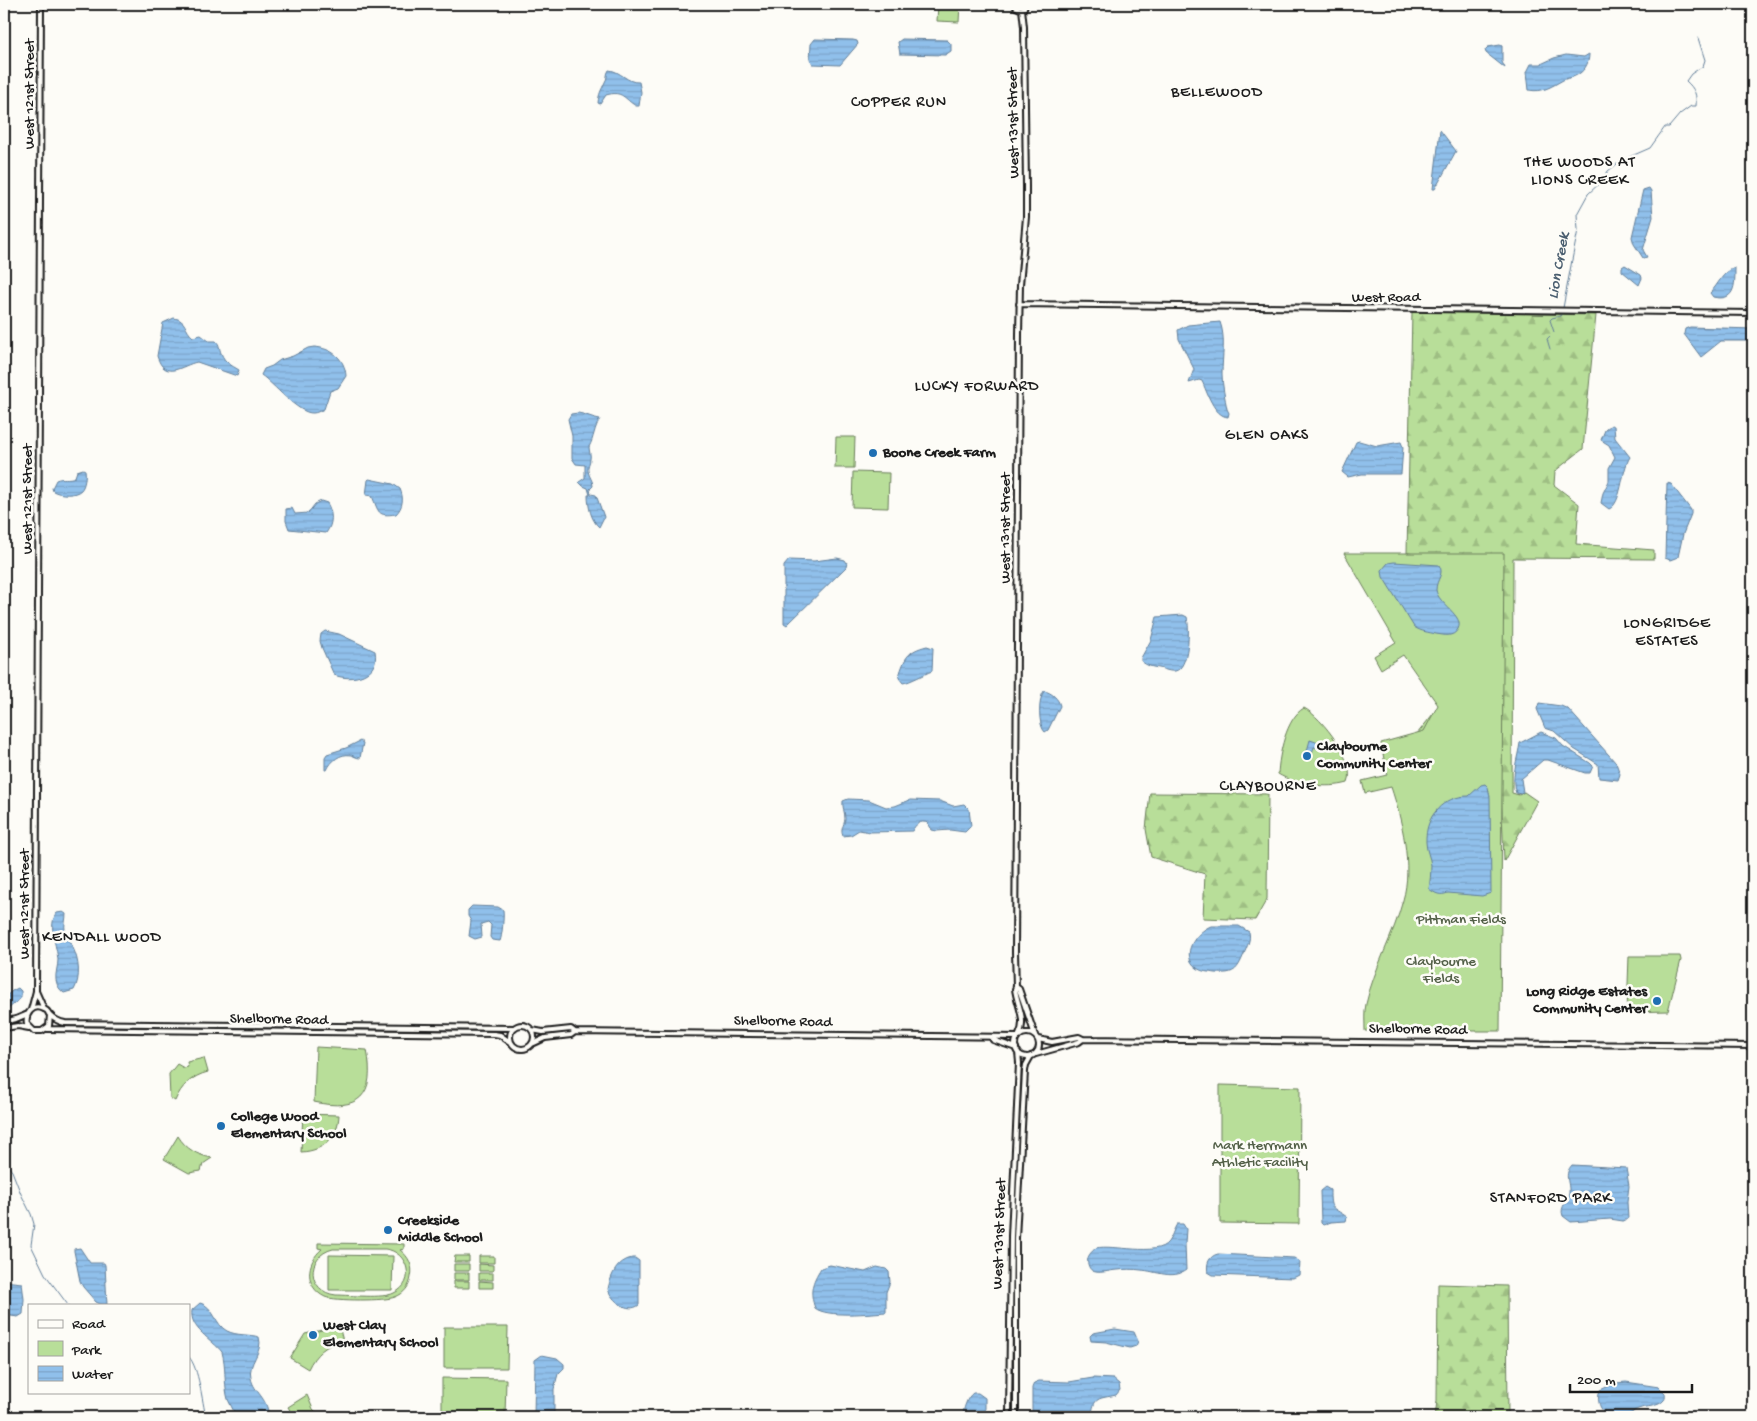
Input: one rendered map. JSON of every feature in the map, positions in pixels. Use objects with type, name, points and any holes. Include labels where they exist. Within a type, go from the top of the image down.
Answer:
[{"type":"street","points":[[1015,4],[1017,8],[1022,9],[1025,4]]},
{"type":"street","name":"West 121st Street","points":[[31,1010],[36,991],[42,6]]},
{"type":"street","name":"West 131st Street","points":[[1019,1036],[1023,1024],[1015,994],[1015,952],[1019,304],[1026,186],[1024,27],[1022,9]]},
{"type":"street","name":"West Road","points":[[1019,304],[1753,313]]},
{"type":"street","name":"West 131st Street","points":[[1016,986],[1019,989],[1037,1038]]},
{"type":"street","name":"West 121st Street","points":[[36,991],[44,1009]]},
{"type":"street","points":[[4,1028],[21,1026],[36,1032],[46,1030],[50,1022],[50,1015],[44,1009],[38,1007],[31,1010],[26,1021],[30,1028]]},
{"type":"street","points":[[4,1022],[16,1020],[28,1014]]},
{"type":"street","name":"Shelborne Road","points":[[50,1015],[59,1021],[68,1023],[514,1028]]},
{"type":"street","points":[[521,1025],[531,1029],[534,1038],[529,1048],[522,1050],[513,1047],[509,1036],[514,1028],[521,1025]]},
{"type":"street","name":"Shelborne Road","points":[[531,1029],[543,1032],[571,1029],[575,1032],[1019,1036]]},
{"type":"street","name":"Shelborne Road","points":[[46,1030],[494,1034],[504,1037],[510,1042]]},
{"type":"street","name":"Shelborne Road","points":[[532,1044],[546,1038],[571,1035],[575,1032]]},
{"type":"street","points":[[1026,1032],[1037,1038],[1039,1049],[1033,1056],[1024,1056],[1017,1050],[1016,1041],[1019,1036],[1026,1032]]},
{"type":"street","name":"Shelborne Road","points":[[991,1037],[993,1040],[1017,1050]]},
{"type":"street","name":"Shelborne Road","points":[[1037,1038],[1052,1042],[1072,1038],[1753,1046]]},
{"type":"street","name":"Shelborne Road","points":[[1033,1056],[1079,1042],[1083,1039]]},
{"type":"street","name":"West 131st Street","points":[[1009,1417],[1010,1289],[1019,1062],[1017,1050]]},
{"type":"street","name":"West 131st Street","points":[[1016,1417],[1016,1238],[1025,1071],[1026,1064],[1033,1056]]},
{"type":"green space","points":[[938,4],[960,4],[959,22],[937,21]]},
{"type":"green space","points":[[1412,312],[1596,315],[1583,449],[1555,471],[1554,485],[1579,504],[1576,544],[1654,550],[1654,559],[1513,558],[1512,793],[1519,795],[1524,792],[1537,801],[1504,861],[1499,736],[1413,739],[1453,689],[1448,557],[1407,553]]},
{"type":"green space","points":[[836,437],[855,437],[854,468],[835,468]]},
{"type":"green space","points":[[853,472],[889,473],[888,508],[852,507]]},
{"type":"green space","name":"Claybourne Fields","points":[[1344,553],[1504,553],[1500,1031],[1365,1031],[1366,1004],[1374,977],[1395,926],[1406,887],[1407,873],[1405,843],[1391,787],[1365,793],[1362,781],[1387,775],[1381,743],[1424,731],[1438,705],[1403,655],[1381,669],[1374,656],[1396,642]]},
{"type":"green space","points":[[1304,708],[1320,721],[1336,741],[1347,764],[1348,783],[1331,786],[1312,785],[1294,781],[1278,774],[1282,747],[1288,728],[1292,720]]},
{"type":"green space","points":[[1150,793],[1268,794],[1267,899],[1255,920],[1203,918],[1205,874],[1151,857],[1146,829]]},
{"type":"green space","points":[[1629,956],[1680,956],[1681,960],[1668,1011],[1627,1012]]},
{"type":"green space","points":[[316,1047],[367,1050],[369,1079],[361,1097],[343,1105],[314,1102]]},
{"type":"green space","points":[[204,1058],[208,1072],[188,1082],[180,1091],[175,1101],[170,1098],[169,1074],[177,1064],[184,1068],[188,1067],[187,1062]]},
{"type":"green space","name":"Mark Herrmann Athletic Facility","points":[[1220,1085],[1300,1087],[1299,1224],[1220,1223]]},
{"type":"green space","points":[[303,1114],[339,1115],[333,1136],[323,1146],[301,1152]]},
{"type":"green space","points":[[178,1136],[192,1151],[212,1158],[203,1164],[201,1171],[189,1173],[164,1159]]},
{"type":"green space","points":[[318,1243],[404,1244],[404,1249],[400,1250],[406,1255],[411,1265],[412,1273],[409,1284],[401,1294],[390,1298],[349,1300],[325,1297],[313,1287],[310,1274],[310,1267],[322,1249],[318,1248]],"holes":[[[333,1249],[385,1249],[399,1255],[407,1268],[406,1282],[394,1293],[375,1296],[336,1295],[319,1288],[315,1281],[314,1266],[324,1253]]]},
{"type":"green space","points":[[329,1255],[393,1256],[392,1290],[329,1290]]},
{"type":"green space","points":[[455,1256],[469,1256],[469,1262],[454,1262]]},
{"type":"green space","points":[[479,1256],[494,1256],[494,1263],[479,1263]]},
{"type":"green space","points":[[454,1264],[469,1264],[469,1271],[454,1271]]},
{"type":"green space","points":[[479,1264],[493,1265],[493,1271],[479,1271]]},
{"type":"green space","points":[[454,1273],[469,1273],[469,1280],[454,1280]]},
{"type":"green space","points":[[479,1273],[493,1273],[493,1280],[479,1280]]},
{"type":"green space","points":[[454,1281],[469,1281],[469,1288],[454,1288]]},
{"type":"green space","points":[[479,1281],[493,1282],[493,1288],[479,1288]]},
{"type":"green space","points":[[1438,1284],[1507,1286],[1508,1417],[1435,1417],[1437,1401]]},
{"type":"green space","points":[[339,1326],[343,1341],[322,1350],[308,1369],[290,1358],[305,1334]]},
{"type":"green space","points":[[444,1327],[508,1327],[507,1368],[444,1368]]},
{"type":"green space","points":[[442,1378],[506,1379],[505,1417],[442,1417]]},
{"type":"green space","points":[[307,1395],[313,1409],[321,1417],[294,1417],[288,1407]]},
{"type":"water","points":[[815,39],[853,40],[857,41],[858,44],[840,65],[813,64],[810,59],[811,44]]},
{"type":"water","points":[[902,39],[947,40],[951,44],[951,51],[945,55],[900,54],[898,42]]},
{"type":"water","points":[[1502,46],[1502,62],[1505,68],[1486,53],[1485,50],[1488,47]]},
{"type":"water","points":[[1589,54],[1585,67],[1574,77],[1564,79],[1543,90],[1529,90],[1527,72],[1531,64],[1541,64],[1566,55],[1584,57]]},
{"type":"water","points":[[609,70],[617,72],[631,81],[639,82],[641,92],[639,106],[636,106],[620,94],[606,95],[600,104],[598,103]]},
{"type":"water","points":[[1440,130],[1456,151],[1435,189],[1433,189]]},
{"type":"water","points":[[1649,188],[1651,191],[1653,217],[1643,250],[1647,257],[1643,258],[1632,237],[1643,190]]},
{"type":"water","points":[[1625,265],[1641,275],[1642,278],[1639,285],[1622,271],[1622,267]]},
{"type":"water","points":[[1735,268],[1735,281],[1730,295],[1720,298],[1713,297],[1710,293],[1724,275]]},
{"type":"water","points":[[174,318],[183,323],[193,337],[201,335],[209,341],[216,341],[224,359],[239,370],[237,376],[197,362],[174,370],[169,370],[160,364],[157,356],[163,323]]},
{"type":"water","points":[[1220,322],[1223,341],[1222,378],[1229,413],[1228,417],[1223,416],[1215,408],[1202,381],[1189,383],[1194,369],[1179,339],[1178,330],[1188,325]]},
{"type":"water","points":[[1690,327],[1753,329],[1753,341],[1721,341],[1701,357],[1684,334],[1685,329]]},
{"type":"water","points":[[314,347],[326,349],[336,355],[343,364],[346,376],[338,388],[330,391],[324,409],[313,413],[300,409],[293,404],[261,375],[264,369],[280,360]]},
{"type":"water","points":[[578,413],[600,419],[589,447],[588,469],[593,484],[590,489],[591,494],[596,495],[604,517],[599,527],[590,512],[588,488],[579,482],[585,478],[585,465],[576,464],[572,458],[572,436],[568,419],[571,414]]},
{"type":"water","points":[[1611,425],[1614,426],[1615,438],[1630,457],[1619,494],[1613,506],[1609,509],[1601,503],[1603,493],[1609,481],[1609,468],[1615,457],[1609,445],[1601,440],[1605,430]]},
{"type":"water","points":[[1359,441],[1377,446],[1401,442],[1403,447],[1401,474],[1362,474],[1348,477],[1342,472],[1356,442]]},
{"type":"water","points":[[85,470],[85,477],[81,490],[67,494],[53,491],[52,488],[56,480],[75,477],[77,471]]},
{"type":"water","points":[[369,479],[393,484],[400,489],[402,502],[396,514],[385,515],[379,512],[372,496],[366,495]]},
{"type":"water","points":[[1667,483],[1671,484],[1691,510],[1678,557],[1670,560],[1665,558]]},
{"type":"water","points":[[321,501],[327,503],[331,515],[330,526],[326,533],[289,529],[286,521],[286,509],[292,508],[295,514],[308,513],[315,504]]},
{"type":"water","points":[[837,558],[845,560],[847,563],[846,567],[787,625],[784,623],[784,566],[789,560],[814,561]]},
{"type":"water","points":[[1388,563],[1439,565],[1441,574],[1436,590],[1441,600],[1458,619],[1458,629],[1454,634],[1442,635],[1422,631],[1414,627],[1383,577],[1382,570]]},
{"type":"water","points":[[1183,615],[1187,617],[1188,638],[1186,656],[1180,669],[1169,671],[1150,666],[1141,661],[1151,640],[1157,617]]},
{"type":"water","points":[[325,631],[339,634],[375,651],[373,666],[369,671],[363,675],[349,678],[334,675],[320,641],[321,634]]},
{"type":"water","points":[[927,646],[933,648],[932,671],[903,683],[899,676],[905,660],[915,650]]},
{"type":"water","points":[[1044,691],[1054,696],[1060,706],[1048,730],[1045,732],[1041,724],[1040,712]]},
{"type":"water","points":[[1539,703],[1561,706],[1568,709],[1616,763],[1620,774],[1618,780],[1599,778],[1598,764],[1574,749],[1554,731],[1545,728],[1537,709]]},
{"type":"water","points":[[1541,732],[1556,738],[1563,746],[1593,766],[1590,773],[1585,773],[1543,760],[1521,779],[1523,792],[1521,794],[1516,793],[1514,775],[1520,743]]},
{"type":"water","points":[[1310,740],[1325,745],[1323,750],[1314,747],[1312,753],[1307,751]]},
{"type":"water","points":[[360,741],[363,743],[360,758],[343,755],[336,758],[325,770],[325,757],[327,754]]},
{"type":"water","points":[[1485,784],[1488,787],[1490,797],[1491,893],[1482,896],[1436,893],[1429,889],[1431,865],[1426,842],[1426,833],[1432,816],[1444,804],[1460,797],[1469,796],[1481,785]]},
{"type":"water","points":[[848,799],[869,800],[886,807],[895,806],[910,800],[940,801],[953,806],[964,804],[969,809],[971,826],[965,832],[937,831],[932,830],[928,823],[920,822],[912,831],[870,832],[859,830],[851,835],[843,836],[842,829],[845,819],[843,801]]},
{"type":"water","points":[[472,906],[498,907],[503,910],[503,926],[500,941],[492,940],[490,937],[491,925],[488,922],[481,924],[482,937],[475,939],[469,936],[471,921],[468,916],[468,910]]},
{"type":"water","points":[[63,912],[66,914],[65,932],[78,963],[78,980],[74,990],[64,993],[59,988],[56,980],[58,960],[53,936],[54,918],[57,913]]},
{"type":"water","points":[[1211,926],[1239,926],[1249,932],[1249,940],[1242,960],[1237,968],[1231,972],[1216,973],[1203,971],[1192,963],[1189,957],[1195,938]]},
{"type":"water","points":[[18,988],[21,991],[21,998],[4,1010],[4,998]]},
{"type":"water","points":[[1572,1165],[1626,1168],[1629,1186],[1627,1202],[1628,1219],[1623,1221],[1610,1219],[1571,1222],[1563,1216],[1562,1209],[1569,1193],[1568,1172]]},
{"type":"water","points":[[1325,1187],[1330,1190],[1332,1207],[1347,1217],[1346,1221],[1331,1222],[1323,1225],[1321,1223],[1320,1191]]},
{"type":"water","points":[[1177,1224],[1183,1224],[1186,1229],[1186,1270],[1181,1273],[1170,1275],[1130,1269],[1096,1272],[1090,1268],[1088,1257],[1096,1248],[1154,1249],[1168,1242]]},
{"type":"water","points":[[80,1248],[90,1263],[104,1263],[107,1304],[96,1302],[83,1287],[80,1281],[74,1249]]},
{"type":"water","points":[[1218,1254],[1294,1258],[1300,1262],[1299,1275],[1293,1278],[1213,1275],[1208,1272],[1207,1266],[1210,1258]]},
{"type":"water","points":[[632,1258],[639,1261],[639,1305],[630,1308],[620,1305],[608,1289],[619,1265]]},
{"type":"water","points":[[830,1265],[865,1272],[877,1267],[886,1269],[889,1272],[890,1282],[886,1292],[886,1312],[839,1314],[815,1308],[812,1292],[815,1278],[821,1268]]},
{"type":"water","points":[[4,1281],[22,1283],[23,1314],[18,1317],[4,1315]]},
{"type":"water","points":[[200,1303],[212,1312],[220,1325],[227,1331],[259,1337],[259,1348],[250,1373],[255,1387],[266,1404],[269,1417],[235,1417],[227,1395],[222,1352],[202,1333],[192,1317],[192,1310]]},
{"type":"water","points":[[1115,1329],[1134,1332],[1138,1341],[1136,1346],[1130,1348],[1106,1342],[1091,1341],[1090,1336],[1093,1333]]},
{"type":"water","points":[[542,1355],[557,1358],[564,1364],[564,1368],[558,1374],[554,1389],[554,1417],[534,1417],[535,1360]]},
{"type":"water","points":[[1093,1378],[1113,1379],[1119,1384],[1120,1390],[1116,1395],[1098,1400],[1094,1405],[1092,1417],[1032,1417],[1032,1388],[1034,1383],[1039,1381],[1069,1382]]},
{"type":"water","points":[[1626,1382],[1659,1387],[1665,1393],[1665,1398],[1659,1404],[1636,1410],[1625,1417],[1619,1418],[1608,1415],[1599,1402],[1600,1390],[1616,1383]]},
{"type":"water","points":[[973,1393],[978,1393],[985,1398],[985,1417],[962,1417],[967,1401]]},
{"type":"waterway","name":"Lion Creek","points":[[1563,308],[1578,230],[1577,214],[1588,194],[1601,182],[1608,171],[1627,158],[1650,148],[1665,127],[1669,127],[1680,114],[1691,106],[1696,106],[1695,92],[1686,81],[1691,74],[1703,66],[1705,60],[1698,38]]},
{"type":"waterway","name":"Lion Creek","points":[[1550,349],[1547,339],[1554,332],[1550,320],[1560,316],[1563,312]]},
{"type":"waterway","points":[[4,1161],[12,1171],[31,1214],[34,1224],[31,1245],[45,1274],[67,1304]]},
{"type":"waterway","points":[[190,1359],[198,1377],[206,1417]]},
{"type":"place","name":"Boone Creek Farm","points":[[873,453]]},
{"type":"place","name":"Claybourne Community Center","points":[[1307,756]]},
{"type":"place","name":"Long Ridge Estates Community Center","points":[[1657,1001]]},
{"type":"place","name":"College Wood Elementary School","points":[[221,1126]]},
{"type":"place","name":"Creekside Middle School","points":[[388,1230]]},
{"type":"place","name":"West Clay Elementary School","points":[[313,1335]]},
{"type":"district","name":"BELLEWOOD","points":[[1217,93]]},
{"type":"district","name":"COPPER RUN","points":[[899,103]]},
{"type":"district","name":"THE WOODS AT LIONS CREEK","points":[[1580,172]]},
{"type":"district","name":"LUCKY FORWARD","points":[[977,387]]},
{"type":"district","name":"GLEN OAKS","points":[[1267,436]]},
{"type":"district","name":"LONGRIDGE ESTATES","points":[[1667,633]]},
{"type":"district","name":"CLAYBOURNE","points":[[1268,787]]},
{"type":"district","name":"KENDALL WOOD","points":[[102,938]]},
{"type":"district","name":"STANFORD PARK","points":[[1551,1199]]},
{"type":"park label","name":"Pittman Fields","points":[[1461,920]]}]
